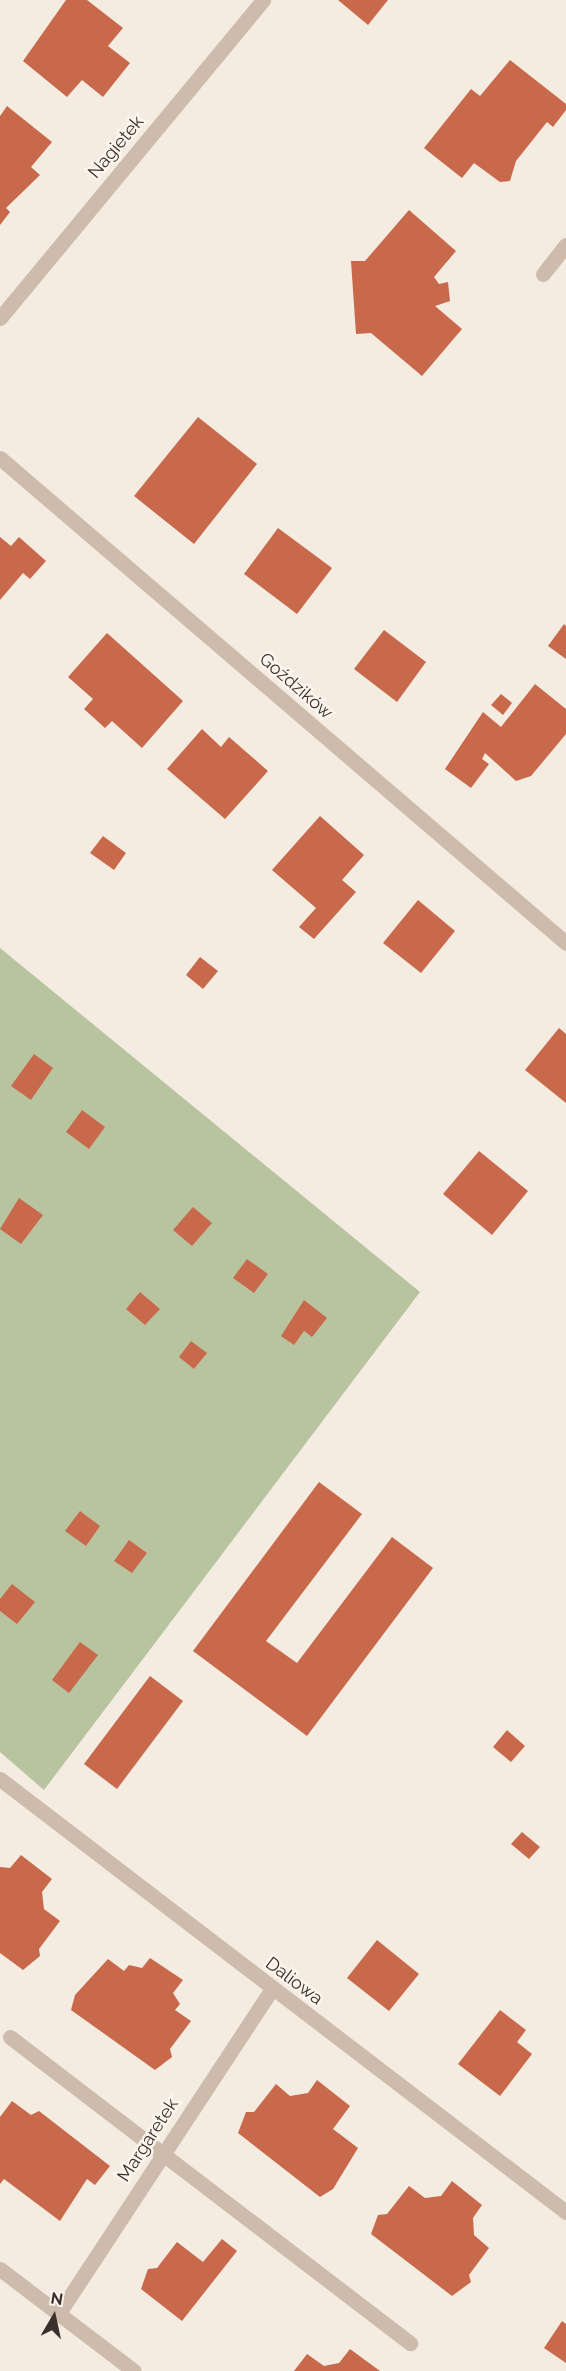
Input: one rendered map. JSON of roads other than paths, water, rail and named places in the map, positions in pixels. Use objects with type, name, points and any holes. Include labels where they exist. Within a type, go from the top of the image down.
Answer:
[{"type":"street","name":"Nagietek","points":[[0,318],[263,0]]},
{"type":"street","points":[[543,274],[566,245]]},
{"type":"street","name":"Goździków","points":[[0,458],[566,943]]},
{"type":"street","name":"Daliowa","points":[[0,1779],[566,2212]]},
{"type":"street","name":"Margaretek","points":[[59,2313],[160,2155],[272,1989]]},
{"type":"street","points":[[10,2037],[160,2155],[410,2343]]},
{"type":"street","points":[[0,2269],[134,2371]]}]
